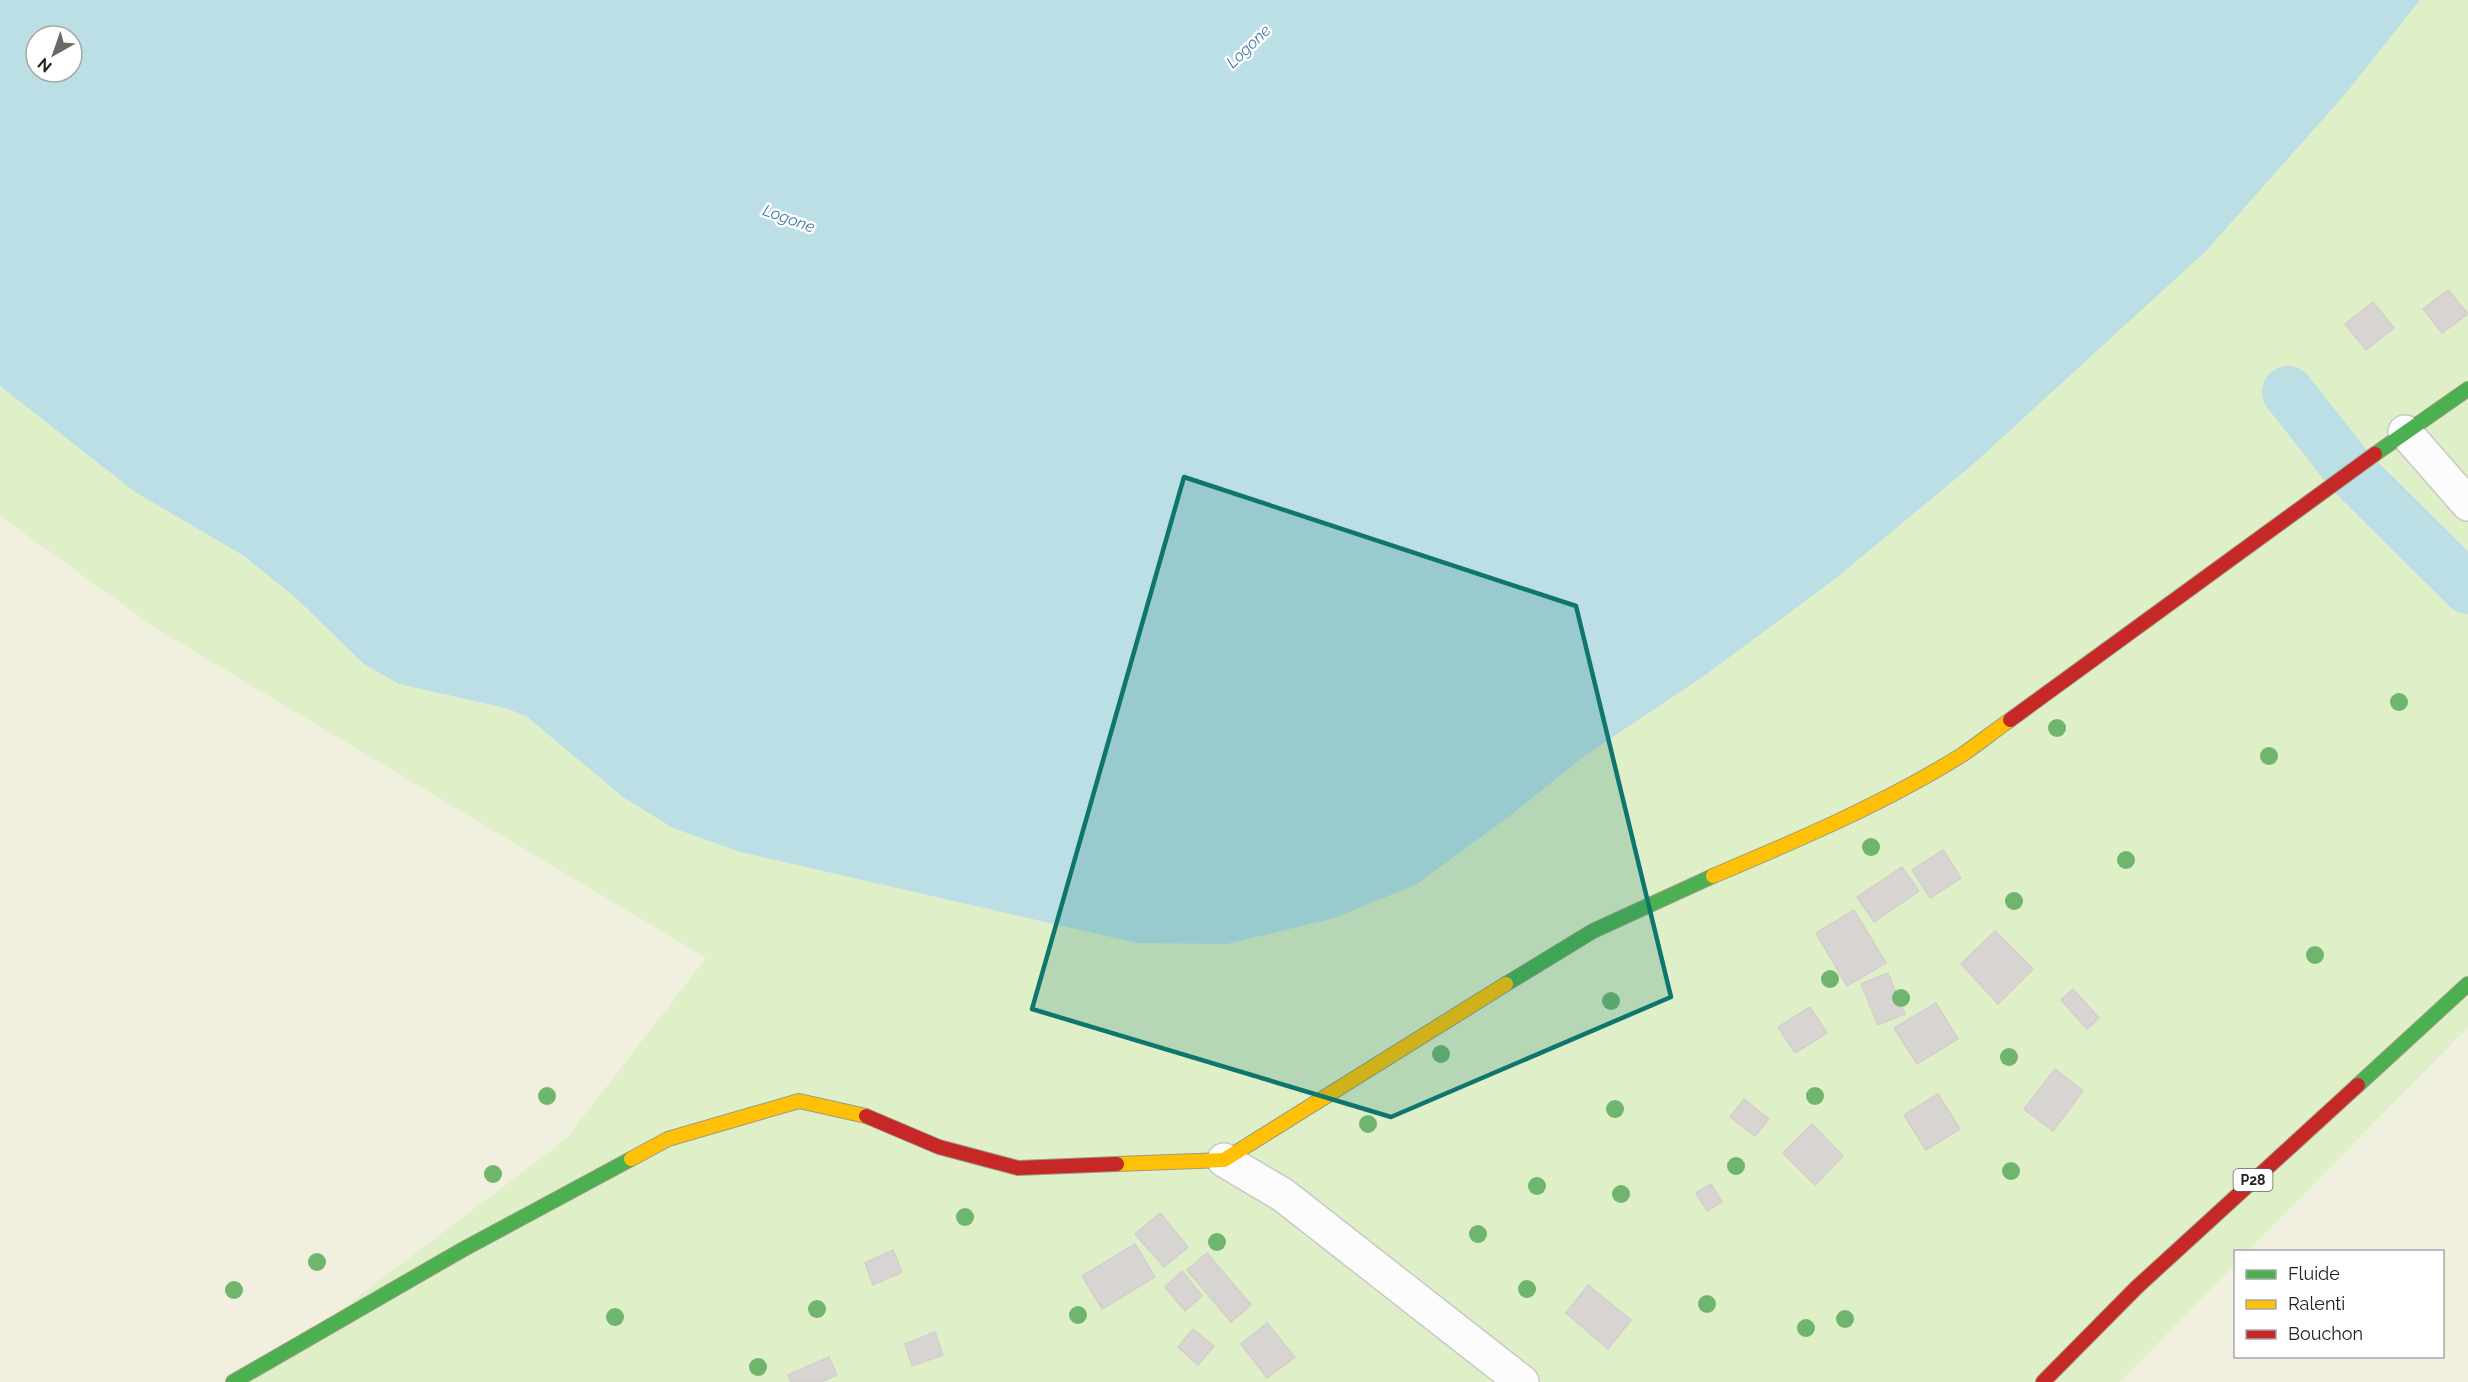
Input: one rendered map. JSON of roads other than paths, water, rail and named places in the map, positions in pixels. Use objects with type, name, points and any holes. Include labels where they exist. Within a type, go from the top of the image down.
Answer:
[{"type":"street","points":[[233,1382],[462,1250],[668,1139],[799,1101],[872,1117],[939,1147],[1018,1168],[1224,1161],[1311,1104],[1593,931],[1680,889],[1801,839],[1896,794],[1963,754],[2405,432],[2468,389]]},
{"type":"street","points":[[2405,432],[2468,504]]},
{"type":"street","name":"P28","points":[[2043,1382],[2137,1287],[2468,984]]},
{"type":"street","points":[[1224,1161],[1283,1195],[1522,1382]]},
{"type":"water","name":"Logone","points":[[0,0],[2420,0],[2347,92],[2206,251],[1970,467],[1835,579],[1704,676],[1583,757],[1511,815],[1417,884],[1335,918],[1227,944],[1137,943],[740,852],[673,828],[623,797],[526,716],[505,708],[399,684],[364,664],[297,599],[244,556],[135,492],[0,386]]},
{"type":"waterway","points":[[2288,392],[2351,472],[2468,588]]}]
